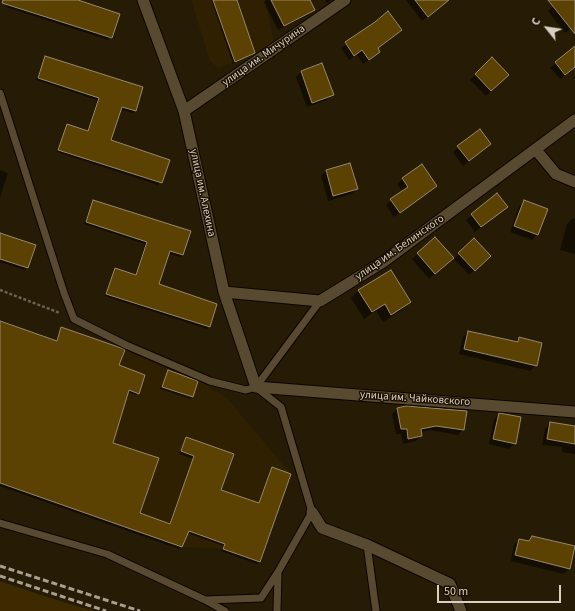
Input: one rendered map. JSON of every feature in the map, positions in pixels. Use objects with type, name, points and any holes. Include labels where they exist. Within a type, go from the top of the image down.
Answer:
[{"type":"street","name":"улица им. Алехина","points":[[143,0],[184,111],[224,292],[256,387]]},
{"type":"street","name":"улица им. Мичурина","points":[[184,111],[344,0]]},
{"type":"street","name":"улица им. Белинского","points":[[320,301],[383,262],[575,120]]},
{"type":"street","points":[[536,150],[556,174],[575,182]]},
{"type":"street","points":[[224,292],[320,301]]},
{"type":"street","name":"улица им. Чайковского","points":[[256,387],[575,412]]},
{"type":"street","points":[[312,512],[322,528],[367,545],[450,584],[461,611]]},
{"type":"lane","points":[[0,93],[64,293],[74,319],[126,345],[210,381],[246,390],[256,387],[320,301]]},
{"type":"lane","points":[[205,600],[261,598],[278,572],[312,512],[281,407],[256,387]]},
{"type":"lane","points":[[0,523],[107,554],[205,600],[225,611]]},
{"type":"lane","points":[[367,545],[376,611]]},
{"type":"lane","points":[[277,611],[278,572]]},
{"type":"path","points":[[0,290],[74,319]]},
{"type":"shaded area","points":[[191,0],[265,0],[274,42],[256,55],[218,68],[210,61]]},
{"type":"shaded area","points":[[61,327],[125,350],[168,370],[199,381],[226,397],[291,474],[260,562],[223,549],[182,547],[0,483]]},
{"type":"shaded area","points":[[0,581],[50,598],[94,611],[0,611]]},
{"type":"building","points":[[3,0],[78,0],[120,14],[112,38],[2,3]]},
{"type":"building","points":[[213,0],[237,0],[255,53],[235,62]]},
{"type":"building","points":[[271,0],[310,0],[315,10],[284,26]]},
{"type":"building","points":[[415,0],[449,0],[428,17]]},
{"type":"building","points":[[548,0],[575,0],[575,34]]},
{"type":"building","points":[[388,11],[402,30],[378,48],[380,52],[369,60],[362,50],[354,56],[345,42],[375,22]]},
{"type":"building","points":[[575,46],[575,67],[565,75],[555,62]]},
{"type":"building","points":[[45,56],[143,87],[136,111],[122,107],[111,140],[170,160],[162,183],[58,150],[67,124],[88,131],[99,98],[38,78]]},
{"type":"building","points":[[492,57],[509,75],[491,91],[475,74]]},
{"type":"building","points":[[322,63],[334,95],[312,103],[301,71]]},
{"type":"building","points":[[480,129],[491,144],[469,161],[457,146]]},
{"type":"building","points":[[350,163],[358,189],[333,196],[326,170]]},
{"type":"building","points":[[422,164],[437,186],[400,213],[390,199],[408,187],[402,178]]},
{"type":"building","points":[[497,193],[508,207],[481,227],[471,214]]},
{"type":"building","points":[[93,200],[191,231],[183,255],[170,251],[159,284],[217,304],[210,327],[106,294],[115,268],[136,275],[147,242],[86,222]]},
{"type":"building","points":[[524,200],[548,209],[538,235],[514,226]]},
{"type":"building","points":[[0,233],[36,245],[28,268],[0,259]]},
{"type":"building","points":[[435,237],[454,258],[435,274],[417,253]]},
{"type":"building","points":[[474,238],[491,256],[475,271],[458,253]]},
{"type":"building","points":[[391,270],[411,302],[391,315],[385,304],[372,312],[358,290]]},
{"type":"building","points":[[0,321],[57,341],[61,327],[124,349],[125,350],[119,365],[145,375],[139,394],[129,390],[113,443],[159,458],[140,513],[170,524],[194,456],[181,451],[186,437],[234,454],[221,490],[259,503],[272,467],[291,474],[260,562],[223,549],[225,544],[189,531],[182,547],[0,483]]},
{"type":"building","points":[[468,331],[518,342],[519,337],[542,343],[537,366],[464,349]]},
{"type":"building","points":[[168,370],[198,381],[193,397],[162,387]]},
{"type":"building","points":[[406,406],[467,411],[464,430],[436,426],[421,429],[422,436],[408,439],[407,429],[401,429],[397,408]]},
{"type":"building","points":[[499,413],[521,417],[516,444],[493,439]]},
{"type":"building","points":[[550,422],[575,426],[575,444],[547,439]]},
{"type":"building","points":[[532,536],[575,546],[570,569],[515,555],[519,539],[529,541]]},
{"type":"railway","points":[[0,566],[140,611]]},
{"type":"railway","points":[[0,576],[106,611]]}]
